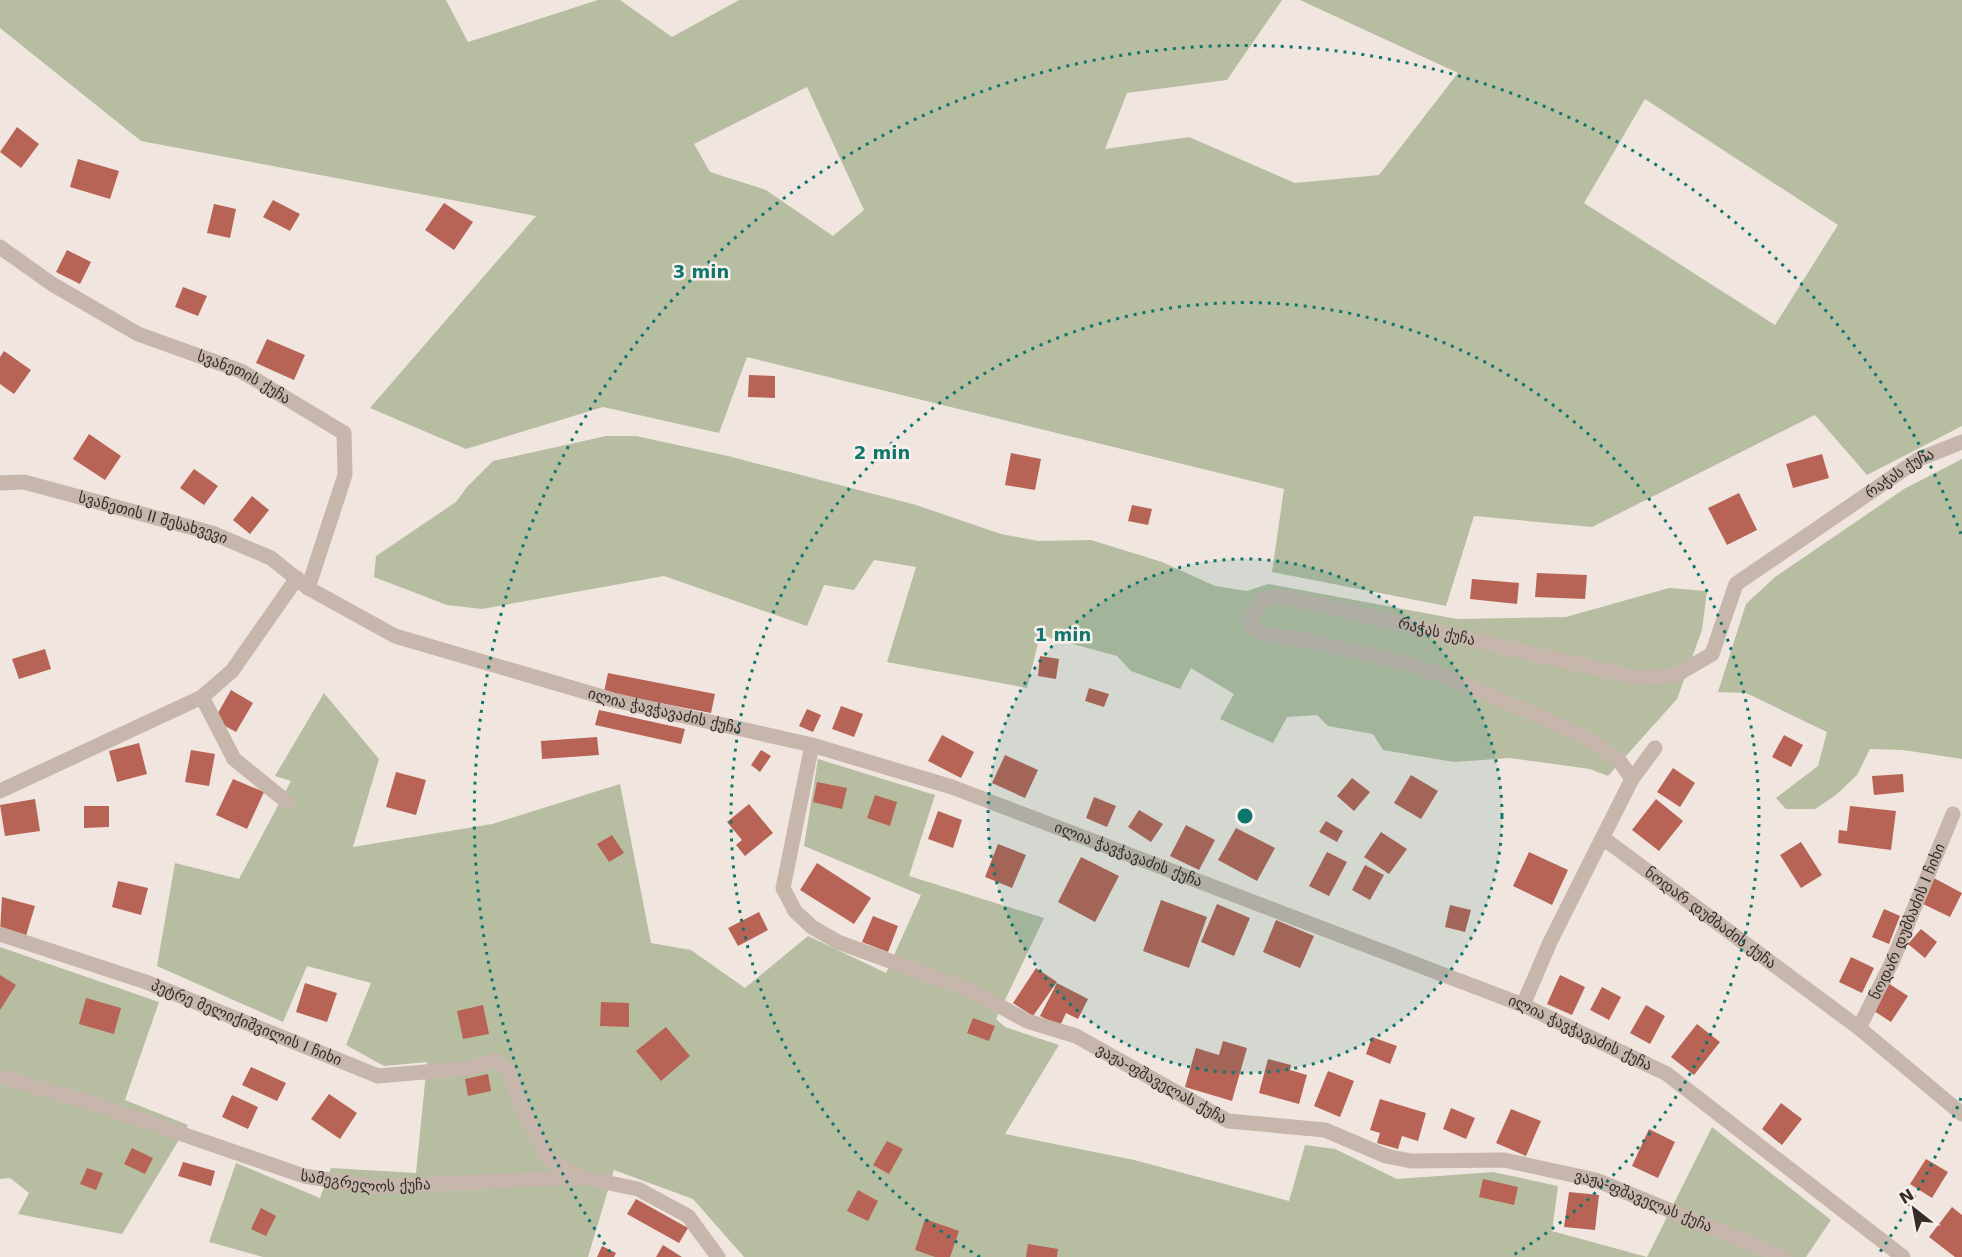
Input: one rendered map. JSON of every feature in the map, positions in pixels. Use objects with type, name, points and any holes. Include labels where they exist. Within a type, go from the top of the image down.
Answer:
[{"type":"street","name":"სვანეთის ქუჩა","points":[[0,247],[52,284],[138,334],[241,371],[344,433],[345,475],[302,583],[232,671],[202,697],[0,791]]},
{"type":"street","name":"რაჭას ქუჩა","points":[[1632,779],[1619,760],[1587,738],[1500,699],[1417,666],[1310,641],[1263,634],[1250,626],[1250,619],[1263,599],[1281,596],[1638,678],[1676,675],[1712,654],[1736,584],[1919,459],[1962,442]]},
{"type":"street","name":"სვანეთის II შესახვევი","points":[[0,483],[24,482],[212,533],[271,558],[302,583]]},
{"type":"street","name":"ილია ჭავჭავაძის ქუჩა","points":[[302,583],[395,636],[613,700],[812,745],[952,787],[1523,1005],[1667,1074],[1903,1257]]},
{"type":"street","points":[[202,697],[234,759],[287,802]]},
{"type":"street","name":"ვაჟა-ფშაველას ქუჩა","points":[[812,745],[783,888],[795,911],[812,927],[838,942],[972,991],[1027,1021],[1076,1036],[1228,1120],[1325,1130],[1386,1156],[1411,1161],[1504,1160],[1596,1180],[1783,1257]]},
{"type":"street","points":[[1523,1005],[1550,942],[1632,779],[1655,748]]},
{"type":"street","name":"ნოდარ დუმბაძის I ჩიხი","points":[[1859,1028],[1892,962],[1953,814]]},
{"type":"street","name":"ნოდარ დუმბაძის ქუჩა","points":[[1603,838],[1859,1028],[1962,1114]]},
{"type":"street","name":"პეტრე მელიქიშვილის I ჩიხი","points":[[0,934],[146,982],[378,1076],[471,1068],[496,1060],[510,1072],[523,1112],[548,1158],[580,1177]]},
{"type":"street","name":"სამეგრელოს ქუჩა","points":[[0,1077],[95,1104],[304,1176],[374,1187],[580,1177],[638,1189],[688,1216],[718,1257]]},
{"type":"green space","points":[[0,0],[446,0],[468,42],[598,0],[620,0],[672,37],[739,0],[1282,0],[1227,80],[1127,93],[1105,149],[1189,137],[1295,183],[1379,175],[1458,73],[1300,0],[1962,0],[1962,426],[1867,475],[1815,415],[1592,527],[1474,516],[1446,606],[1272,572],[1284,489],[747,357],[719,433],[603,407],[466,449],[370,408],[536,216],[141,141],[0,28]],"holes":[[[807,87],[864,210],[833,236],[766,190],[710,172],[694,144]],[[1645,99],[1838,225],[1775,325],[1584,203]]]},
{"type":"green space","points":[[606,436],[636,436],[728,456],[916,505],[1001,534],[1038,541],[1091,540],[1162,562],[1215,586],[1247,591],[1268,584],[1457,619],[1566,617],[1669,588],[1707,591],[1702,630],[1677,699],[1608,776],[1590,769],[1510,758],[1454,762],[1383,750],[1373,734],[1328,726],[1317,715],[1287,717],[1273,743],[1220,719],[1234,694],[1191,668],[1180,689],[1131,671],[1117,656],[1040,635],[1027,688],[887,662],[916,567],[874,560],[854,590],[824,585],[807,626],[664,576],[482,609],[447,605],[374,577],[376,556],[456,502],[467,487],[493,461]]},
{"type":"green space","points":[[1962,459],[1962,759],[1903,750],[1870,749],[1857,775],[1836,795],[1815,809],[1786,809],[1776,798],[1818,766],[1827,732],[1746,693],[1718,692],[1746,604],[1775,577],[1904,489]]},
{"type":"green space","points":[[324,693],[379,759],[353,847],[492,824],[620,784],[651,943],[691,950],[745,988],[808,936],[886,973],[921,895],[804,846],[818,759],[935,795],[909,876],[1044,918],[996,1019],[1005,1027],[1059,1045],[1005,1134],[1134,1160],[1289,1201],[1305,1145],[1335,1149],[1397,1179],[1493,1172],[1558,1186],[1552,1231],[1647,1257],[744,1257],[693,1199],[614,1170],[588,1257],[263,1257],[209,1242],[236,1163],[320,1198],[331,1168],[416,1173],[427,1062],[384,1066],[346,1045],[371,983],[307,966],[283,1022],[157,966],[175,863],[239,879],[291,781],[275,776]]},
{"type":"green space","points":[[0,947],[159,1002],[125,1100],[188,1125],[122,1234],[18,1214],[29,1193],[10,1178],[0,1179]]},
{"type":"green space","points":[[1712,1127],[1831,1220],[1806,1257],[1647,1257]]},
{"type":"building","points":[[17,127],[39,144],[21,168],[0,152]]},
{"type":"building","points":[[78,159],[119,171],[110,199],[70,187]]},
{"type":"building","points":[[273,200],[300,214],[290,231],[263,217]]},
{"type":"building","points":[[444,203],[473,222],[454,250],[425,230]]},
{"type":"building","points":[[214,204],[236,209],[230,238],[207,233]]},
{"type":"building","points":[[67,250],[91,262],[80,284],[56,272]]},
{"type":"building","points":[[183,287],[207,296],[198,316],[175,307]]},
{"type":"building","points":[[267,339],[305,355],[294,380],[256,363]]},
{"type":"building","points":[[4,351],[31,370],[14,394],[0,384],[0,357]]},
{"type":"building","points":[[749,375],[775,376],[775,398],[748,397]]},
{"type":"building","points":[[89,434],[121,456],[105,480],[73,459]]},
{"type":"building","points":[[1011,453],[1041,459],[1035,490],[1005,485]]},
{"type":"building","points":[[1822,454],[1829,478],[1793,488],[1786,464]]},
{"type":"building","points":[[194,469],[218,486],[204,505],[180,488]]},
{"type":"building","points":[[1739,493],[1757,530],[1727,545],[1708,508]]},
{"type":"building","points":[[252,496],[269,510],[250,534],[233,520]]},
{"type":"building","points":[[1132,505],[1152,509],[1148,525],[1128,521]]},
{"type":"building","points":[[1537,573],[1587,575],[1585,599],[1535,597]]},
{"type":"building","points":[[1472,579],[1519,583],[1517,604],[1470,599]]},
{"type":"building","points":[[45,649],[51,669],[19,679],[12,659]]},
{"type":"building","points":[[1040,656],[1059,659],[1056,679],[1038,676]]},
{"type":"building","points":[[608,673],[715,694],[711,713],[604,692]]},
{"type":"building","points":[[1089,688],[1109,694],[1104,707],[1085,701]]},
{"type":"building","points":[[231,690],[253,703],[236,732],[214,720]]},
{"type":"building","points":[[841,706],[863,714],[854,737],[832,729]]},
{"type":"building","points":[[807,709],[821,715],[813,732],[799,726]]},
{"type":"building","points":[[599,710],[685,729],[681,744],[595,725]]},
{"type":"building","points":[[942,735],[974,752],[961,778],[928,761]]},
{"type":"building","points":[[1784,735],[1803,745],[1791,767],[1772,757]]},
{"type":"building","points":[[597,737],[599,755],[542,759],[541,741]]},
{"type":"building","points":[[139,743],[147,774],[117,782],[109,751]]},
{"type":"building","points":[[191,750],[215,754],[209,786],[185,782]]},
{"type":"building","points":[[761,750],[771,756],[760,772],[751,765]]},
{"type":"building","points":[[1005,755],[1038,770],[1025,798],[992,783]]},
{"type":"building","points":[[1673,768],[1695,783],[1680,807],[1657,792]]},
{"type":"building","points":[[396,772],[426,780],[416,815],[386,807]]},
{"type":"building","points":[[1903,774],[1904,792],[1874,795],[1872,776]]},
{"type":"building","points":[[1411,775],[1438,791],[1421,819],[1394,803]]},
{"type":"building","points":[[1352,778],[1370,792],[1354,811],[1337,796]]},
{"type":"building","points":[[233,779],[264,792],[247,829],[216,815]]},
{"type":"building","points":[[817,782],[847,788],[842,809],[813,802]]},
{"type":"building","points":[[875,795],[897,802],[890,826],[867,818]]},
{"type":"building","points":[[1094,797],[1116,806],[1107,827],[1086,818]]},
{"type":"building","points":[[35,799],[40,831],[5,836],[0,805]]},
{"type":"building","points":[[1656,799],[1683,821],[1659,851],[1632,830]]},
{"type":"building","points":[[749,804],[773,833],[745,856],[736,845],[742,840],[727,822]]},
{"type":"building","points":[[84,806],[109,806],[109,827],[84,828]]},
{"type":"building","points":[[1850,806],[1896,811],[1891,850],[1838,843],[1839,830],[1847,831]]},
{"type":"building","points":[[1139,810],[1163,824],[1151,842],[1128,827]]},
{"type":"building","points":[[938,811],[962,820],[953,848],[928,839]]},
{"type":"building","points":[[1326,821],[1343,831],[1337,842],[1319,832]]},
{"type":"building","points":[[1186,825],[1215,840],[1199,870],[1170,856]]},
{"type":"building","points":[[1236,828],[1275,848],[1257,881],[1218,860]]},
{"type":"building","points":[[1381,832],[1407,849],[1389,874],[1364,857]]},
{"type":"building","points":[[612,835],[624,853],[609,862],[597,844]]},
{"type":"building","points":[[1801,842],[1822,875],[1801,888],[1780,855]]},
{"type":"building","points":[[998,844],[1026,855],[1012,888],[985,877]]},
{"type":"building","points":[[1327,852],[1347,862],[1329,896],[1309,886]]},
{"type":"building","points":[[1529,852],[1568,870],[1552,905],[1513,886]]},
{"type":"building","points":[[1081,857],[1119,876],[1095,922],[1058,902]]},
{"type":"building","points":[[817,863],[871,898],[854,924],[800,890]]},
{"type":"building","points":[[1365,865],[1384,875],[1370,900],[1352,890]]},
{"type":"building","points":[[1932,877],[1962,893],[1950,917],[1919,902]]},
{"type":"building","points":[[118,881],[148,888],[141,915],[112,907]]},
{"type":"building","points":[[2,897],[35,906],[25,939],[0,932]]},
{"type":"building","points":[[1161,900],[1207,917],[1189,968],[1143,951]]},
{"type":"building","points":[[1217,904],[1250,918],[1234,956],[1201,942]]},
{"type":"building","points":[[1450,905],[1471,910],[1465,932],[1445,927]]},
{"type":"building","points":[[1884,909],[1900,916],[1889,944],[1872,937]]},
{"type":"building","points":[[759,912],[768,930],[738,946],[728,928]]},
{"type":"building","points":[[873,916],[898,926],[888,952],[862,942]]},
{"type":"building","points":[[1276,920],[1314,936],[1300,968],[1263,952]]},
{"type":"building","points":[[1921,929],[1937,942],[1925,958],[1908,944]]},
{"type":"building","points":[[1851,957],[1874,968],[1862,993],[1839,982]]},
{"type":"building","points":[[1036,968],[1057,982],[1033,1016],[1013,1003]]},
{"type":"building","points":[[0,975],[16,985],[0,1010]]},
{"type":"building","points":[[1560,975],[1585,987],[1572,1015],[1547,1004]]},
{"type":"building","points":[[305,983],[337,993],[327,1022],[296,1012]]},
{"type":"building","points":[[1057,983],[1088,999],[1078,1019],[1066,1013],[1060,1026],[1040,1016]]},
{"type":"building","points":[[1888,983],[1908,996],[1891,1022],[1871,1009]]},
{"type":"building","points":[[1602,987],[1621,997],[1609,1020],[1590,1010]]},
{"type":"building","points":[[86,998],[121,1008],[114,1034],[79,1024]]},
{"type":"building","points":[[601,1002],[629,1003],[629,1027],[600,1026]]},
{"type":"building","points":[[483,1005],[489,1034],[463,1039],[457,1011]]},
{"type":"building","points":[[1646,1005],[1665,1016],[1650,1044],[1630,1033]]},
{"type":"building","points":[[973,1018],[995,1026],[989,1041],[967,1033]]},
{"type":"building","points":[[1697,1024],[1720,1042],[1694,1075],[1671,1057]]},
{"type":"building","points":[[666,1027],[690,1056],[661,1081],[636,1051]]},
{"type":"building","points":[[1372,1037],[1397,1046],[1390,1064],[1366,1054]]},
{"type":"building","points":[[1223,1041],[1247,1048],[1232,1101],[1185,1087],[1196,1048],[1219,1055]]},
{"type":"building","points":[[1268,1059],[1291,1065],[1290,1070],[1307,1075],[1299,1104],[1259,1093]]},
{"type":"building","points":[[251,1067],[286,1083],[277,1101],[242,1085]]},
{"type":"building","points":[[1328,1071],[1354,1081],[1340,1117],[1314,1106]]},
{"type":"building","points":[[488,1074],[491,1091],[468,1096],[465,1079]]},
{"type":"building","points":[[329,1094],[357,1113],[340,1139],[311,1119]]},
{"type":"building","points":[[232,1095],[258,1107],[248,1129],[222,1117]]},
{"type":"building","points":[[1380,1099],[1426,1113],[1418,1141],[1402,1136],[1398,1149],[1377,1143],[1380,1133],[1370,1130]]},
{"type":"building","points":[[1781,1103],[1802,1119],[1782,1145],[1762,1129]]},
{"type":"building","points":[[1451,1108],[1475,1118],[1466,1139],[1443,1129]]},
{"type":"building","points":[[1511,1109],[1541,1121],[1526,1156],[1496,1143]]},
{"type":"building","points":[[1649,1129],[1675,1142],[1658,1178],[1632,1166]]},
{"type":"building","points":[[887,1141],[903,1149],[889,1174],[873,1165]]},
{"type":"building","points":[[132,1148],[153,1158],[145,1174],[124,1164]]},
{"type":"building","points":[[1926,1159],[1948,1172],[1932,1198],[1910,1184]]},
{"type":"building","points":[[183,1162],[215,1171],[211,1186],[178,1176]]},
{"type":"building","points":[[87,1168],[103,1173],[96,1190],[80,1184]]},
{"type":"building","points":[[1483,1179],[1518,1187],[1514,1205],[1479,1197]]},
{"type":"building","points":[[858,1190],[878,1201],[868,1221],[847,1211]]},
{"type":"building","points":[[1569,1192],[1599,1195],[1595,1230],[1564,1227]]},
{"type":"building","points":[[636,1199],[688,1228],[679,1243],[627,1214]]},
{"type":"building","points":[[1952,1207],[1962,1215],[1962,1257],[1955,1257],[1929,1237]]},
{"type":"building","points":[[261,1208],[276,1216],[266,1236],[251,1229]]},
{"type":"building","points":[[925,1219],[959,1231],[950,1257],[935,1257],[915,1250]]},
{"type":"building","points":[[1028,1244],[1058,1249],[1057,1257],[1026,1257]]},
{"type":"building","points":[[663,1245],[682,1257],[656,1257]]},
{"type":"building","points":[[602,1246],[616,1253],[614,1257],[597,1257]]}]
